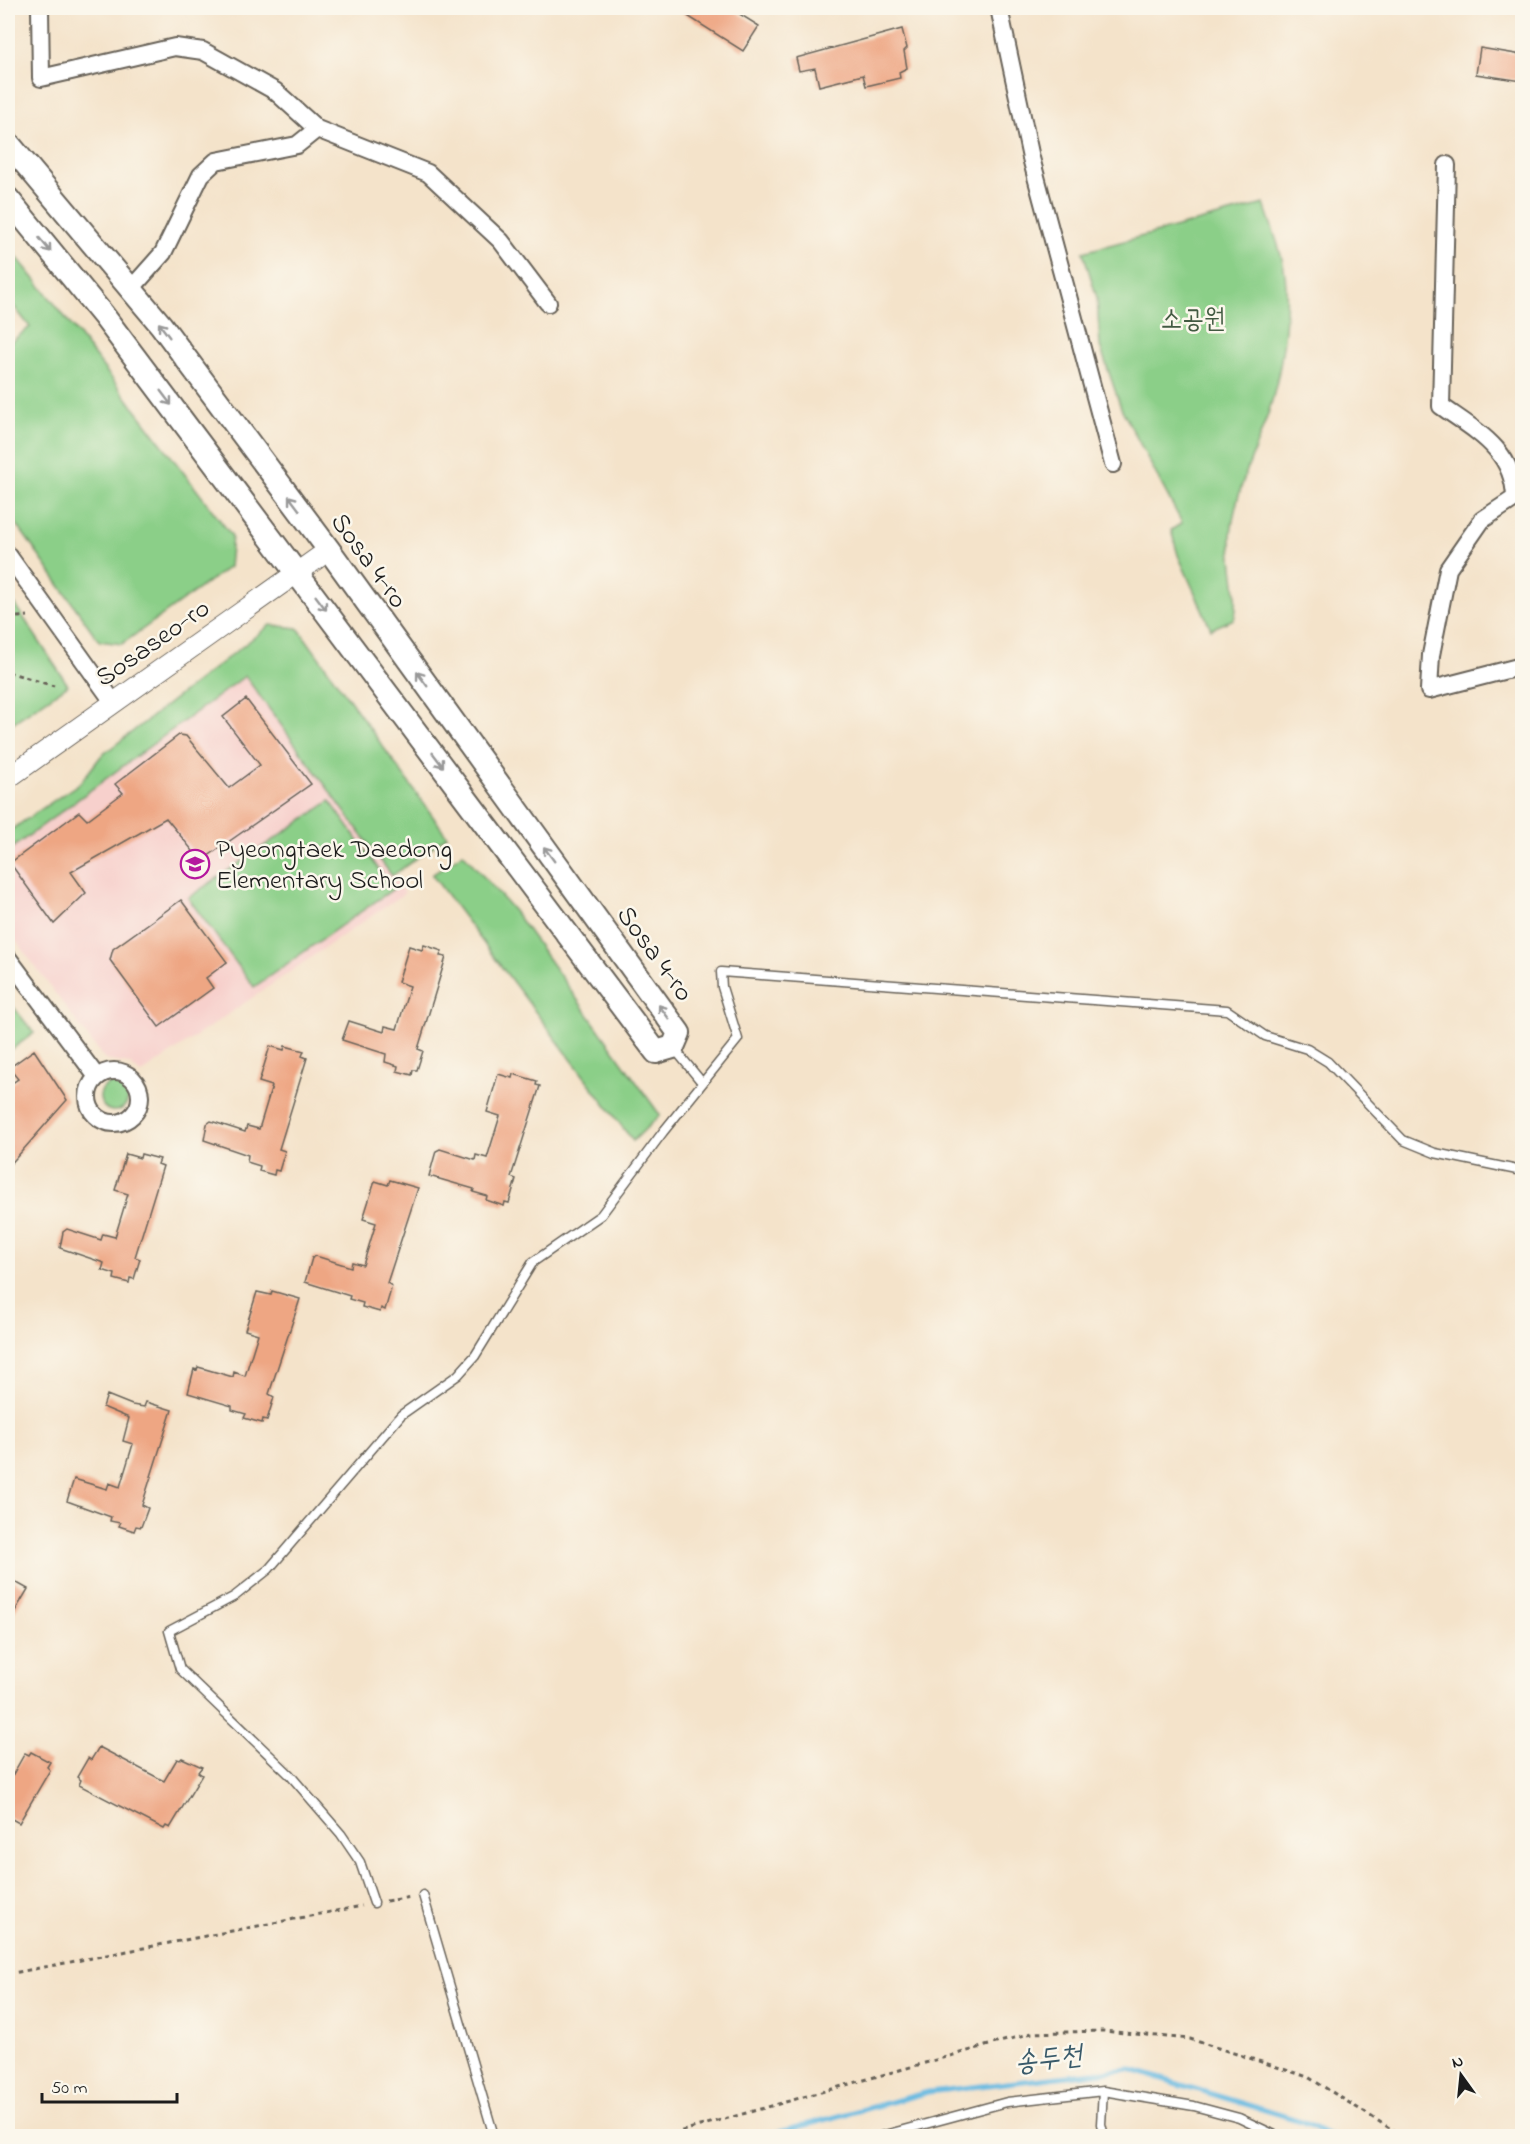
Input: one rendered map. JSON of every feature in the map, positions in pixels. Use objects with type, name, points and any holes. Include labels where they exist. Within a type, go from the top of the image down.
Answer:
[{"type":"main road","name":"Sosa 4-ro","points":[[8,143],[161,325],[328,550],[679,1033],[673,1047],[656,1052],[103,315],[8,200]]},
{"type":"street","points":[[40,8],[41,78],[176,46],[203,51],[275,91],[316,129],[429,173],[501,241],[548,303]]},
{"type":"street","points":[[999,8],[1031,158],[1113,464]]},
{"type":"street","points":[[131,289],[163,252],[201,175],[216,160],[297,145],[316,129]]},
{"type":"street","points":[[1448,165],[1441,406],[1494,443],[1515,481],[1515,498],[1482,520],[1448,569],[1431,655],[1429,690],[1522,666]]},
{"type":"street","name":"Sosaseo-ro","points":[[8,778],[328,550]]},
{"type":"street","points":[[8,555],[114,703]]},
{"type":"street","points":[[8,958],[97,1077]]},
{"type":"lane","points":[[374,1903],[360,1862],[341,1834],[290,1775],[180,1669],[170,1631],[235,1596],[269,1569],[401,1414],[458,1375],[475,1356],[533,1262],[601,1215],[621,1193],[663,1132],[738,1039],[722,987],[721,972],[1227,1010],[1265,1036],[1306,1049],[1328,1062],[1403,1140],[1435,1153],[1522,1171]]},
{"type":"lane","points":[[673,1047],[700,1080]]},
{"type":"lane","points":[[423,1895],[494,2136]]},
{"type":"lane","points":[[881,2136],[1007,2102],[1103,2091],[1194,2106],[1239,2118],[1277,2136]]},
{"type":"lane","points":[[1103,2091],[1101,2124],[1104,2136]]},
{"type":"path","points":[[8,618],[28,616]]},
{"type":"path","points":[[8,672],[54,686]]},
{"type":"path","points":[[8,1016],[16,1017]]},
{"type":"path","points":[[8,1974],[423,1895]]},
{"type":"path","points":[[664,2136],[1032,2033],[1104,2031],[1190,2039],[1308,2077],[1391,2129],[1408,2136]]},
{"type":"shaded area","name":"Pyeongtaek Daedong Elementary School","points":[[245,675],[405,893],[141,1074],[129,1064],[105,1060],[8,930],[8,851]]},
{"type":"green space","name":"소공원","points":[[1264,204],[1284,265],[1286,308],[1283,345],[1273,398],[1241,487],[1233,517],[1231,543],[1236,601],[1234,619],[1211,629],[1178,555],[1171,530],[1182,523],[1121,408],[1100,346],[1097,298],[1083,252]]},
{"type":"green space","points":[[8,246],[232,536],[229,567],[122,644],[99,641],[8,512],[8,344],[30,327],[8,299]]},
{"type":"green space","points":[[8,594],[68,685],[8,726]]},
{"type":"green space","points":[[270,625],[298,628],[447,836],[392,876],[245,676],[8,851],[8,832],[81,782],[101,756]]},
{"type":"green space","points":[[330,801],[393,889],[254,987],[188,898]]},
{"type":"green space","points":[[463,853],[514,911],[660,1115],[633,1141],[432,875]]},
{"type":"green space","points":[[8,1000],[34,1033],[8,1052]]},
{"type":"green space","points":[[114,1083],[124,1087],[128,1097],[124,1107],[114,1111],[104,1107],[100,1097],[104,1087]]},
{"type":"building","points":[[675,8],[730,8],[759,26],[743,51]]},
{"type":"building","points":[[902,29],[907,48],[904,51],[907,68],[899,72],[900,78],[866,86],[863,75],[819,86],[815,68],[799,71],[796,58]]},
{"type":"building","points":[[1480,48],[1522,55],[1522,81],[1476,74]]},
{"type":"building","points":[[246,699],[311,784],[201,861],[166,818],[71,872],[86,893],[54,924],[10,863],[79,812],[87,820],[123,793],[115,784],[179,735],[186,736],[229,788],[260,765],[223,717]]},
{"type":"building","points":[[181,900],[227,962],[206,978],[213,988],[159,1027],[110,960],[113,949]]},
{"type":"building","points":[[424,945],[442,951],[440,956],[446,957],[418,1049],[423,1051],[417,1070],[413,1070],[412,1075],[397,1071],[398,1066],[385,1062],[386,1054],[342,1040],[349,1021],[384,1032],[385,1026],[397,1029],[410,986],[398,982],[409,946],[422,950]]},
{"type":"building","points":[[270,1046],[284,1050],[285,1046],[304,1051],[302,1056],[307,1058],[279,1149],[285,1151],[279,1171],[275,1170],[274,1175],[259,1171],[260,1166],[247,1162],[248,1155],[204,1140],[207,1124],[211,1121],[245,1132],[247,1126],[259,1129],[272,1086],[259,1082]]},
{"type":"building","points":[[34,1050],[67,1100],[8,1167],[8,1086],[18,1079],[9,1068]]},
{"type":"building","points":[[498,1074],[512,1078],[513,1074],[537,1081],[536,1085],[540,1086],[511,1177],[516,1179],[509,1203],[505,1202],[504,1206],[486,1200],[487,1196],[473,1192],[474,1189],[429,1176],[436,1151],[440,1149],[475,1160],[476,1155],[487,1158],[500,1116],[487,1112]]},
{"type":"building","points":[[126,1154],[140,1158],[141,1154],[160,1159],[158,1164],[163,1166],[135,1257],[140,1259],[134,1279],[130,1278],[129,1283],[114,1279],[115,1274],[102,1270],[104,1263],[60,1248],[63,1232],[67,1229],[101,1240],[103,1234],[115,1237],[128,1194],[115,1190]]},
{"type":"building","points":[[390,1180],[418,1188],[387,1283],[392,1286],[385,1310],[381,1308],[380,1312],[362,1307],[363,1303],[349,1299],[350,1296],[305,1282],[312,1258],[316,1256],[351,1267],[352,1262],[363,1265],[376,1223],[363,1219],[375,1181],[388,1185]]},
{"type":"building","points":[[272,1291],[300,1299],[269,1394],[274,1397],[267,1420],[263,1419],[262,1423],[244,1418],[246,1414],[232,1410],[232,1406],[188,1393],[194,1369],[197,1370],[198,1367],[233,1377],[234,1372],[245,1376],[258,1334],[245,1330],[257,1292],[271,1295]]},
{"type":"building","points":[[107,1395],[132,1405],[144,1407],[146,1402],[172,1410],[142,1505],[148,1508],[141,1527],[136,1526],[134,1531],[119,1526],[120,1523],[110,1521],[111,1517],[67,1501],[74,1479],[107,1489],[109,1483],[120,1487],[133,1444],[123,1441],[129,1418],[103,1407]]},
{"type":"building","points":[[8,1578],[28,1589],[8,1623]]},
{"type":"building","points":[[99,1747],[164,1781],[177,1759],[182,1758],[202,1767],[198,1772],[202,1775],[170,1828],[166,1826],[164,1829],[79,1785],[81,1780],[77,1777],[88,1758],[91,1760]]},
{"type":"building","points":[[31,1752],[50,1762],[47,1767],[50,1770],[19,1823],[8,1817],[8,1773],[12,1776],[25,1753],[29,1755]]},
{"type":"waterway","name":"송두천","points":[[765,2136],[928,2092],[1129,2069],[1301,2121],[1331,2136]]},
{"type":"place","name":"Pyeongtaek Daedong Elementary School","points":[[195,864]]}]
